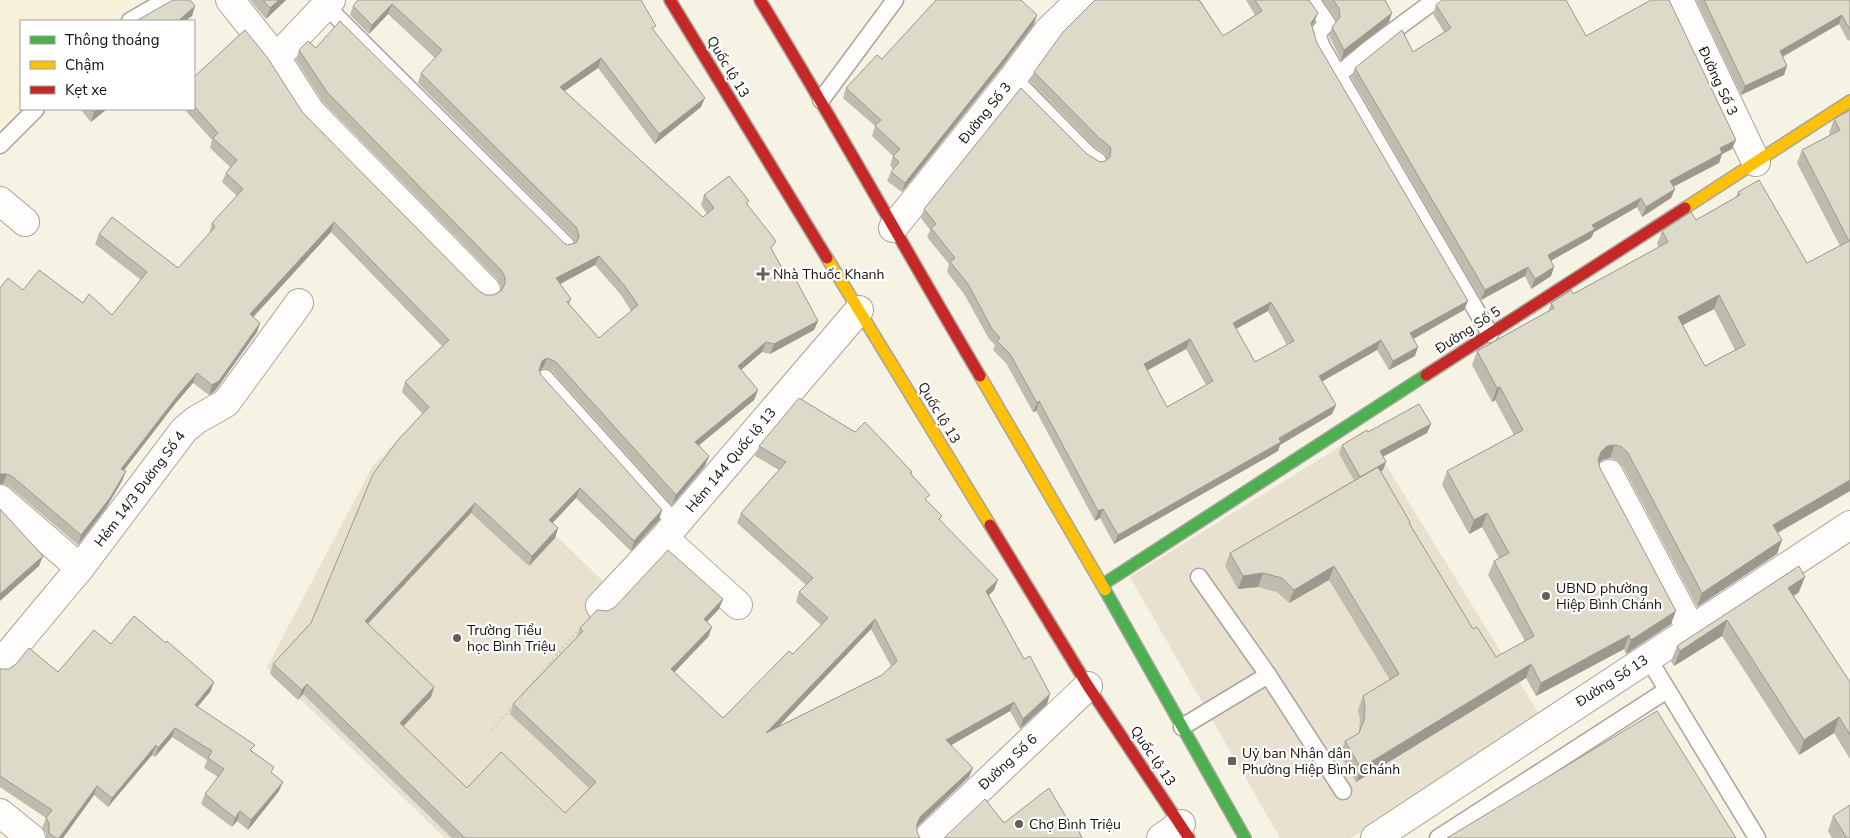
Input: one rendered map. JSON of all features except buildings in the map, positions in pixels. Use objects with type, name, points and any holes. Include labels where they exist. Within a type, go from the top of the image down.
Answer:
[{"type":"main road","name":"Quốc lộ 13","points":[[670,0],[1177,833]]},
{"type":"main road","points":[[760,0],[821,100],[893,228],[1102,585],[1245,838]]},
{"type":"main road","name":"Đường Số 5","points":[[1102,585],[1850,101]]},
{"type":"street","points":[[230,0],[276,58],[312,112],[486,290]]},
{"type":"street","name":"Đường Số 3","points":[[893,228],[1013,78],[1048,31],[1080,0]]},
{"type":"street","name":"Đường Số 3","points":[[1679,0],[1756,162]]},
{"type":"street","points":[[276,58],[329,3]]},
{"type":"street","points":[[0,201],[25,222]]},
{"type":"street","name":"Hẻm 14/3 Đường Số 4","points":[[0,664],[80,568],[184,430],[196,420],[226,403],[300,303]]},
{"type":"street","name":"Hẻm 144 Quốc lộ 13","points":[[600,606],[670,531],[859,310]]},
{"type":"street","points":[[1609,474],[1691,629]]},
{"type":"street","points":[[0,498],[80,568]]},
{"type":"street","name":"Đường Số 13","points":[[1375,838],[1850,525]]},
{"type":"street","points":[[670,531],[738,605]]},
{"type":"street","name":"Đường Số 6","points":[[928,838],[1088,686]]},
{"type":"street","points":[[0,813],[31,838]]},
{"type":"lane","points":[[132,20],[166,0]]},
{"type":"lane","points":[[821,100],[895,0]]},
{"type":"lane","points":[[1311,0],[1328,22],[1318,31],[1317,38],[1490,334]]},
{"type":"lane","points":[[1338,75],[1369,49],[1435,0]]},
{"type":"lane","points":[[329,3],[566,245]]},
{"type":"lane","points":[[1013,78],[1088,156],[1098,161]]},
{"type":"lane","points":[[0,145],[35,110]]},
{"type":"lane","points":[[545,378],[670,531]]},
{"type":"lane","points":[[1199,577],[1268,675],[1344,791]]},
{"type":"lane","points":[[1648,658],[1757,838]]},
{"type":"lane","points":[[1182,727],[1268,675]]},
{"type":"lane","points":[[1438,838],[1667,690]]},
{"type":"path","points":[[492,730],[600,606]]},
{"type":"shaded area","points":[[0,0],[133,0],[111,20],[20,20],[20,110],[23,110],[0,132]]},
{"type":"shaded area","name":"Trường Tiểu học Bình Triệu","points":[[423,412],[523,504],[610,588],[640,838],[445,838],[267,667],[372,467]]},
{"type":"shaded area","points":[[1365,431],[1541,717],[1351,838],[1280,838],[1130,577]]},
{"type":"traffic: fast","points":[[1102,585],[1426,375]]},
{"type":"traffic: fast","points":[[1105,590],[1245,838]]},
{"type":"traffic: slow","points":[[1685,208],[1850,101]]},
{"type":"traffic: slow","points":[[827,258],[990,525]]},
{"type":"traffic: slow","points":[[980,376],[1105,590]]},
{"type":"traffic: jam","points":[[670,0],[827,258]]},
{"type":"traffic: jam","points":[[760,0],[980,376]]},
{"type":"traffic: jam","points":[[1426,375],[1685,208]]},
{"type":"traffic: jam","points":[[990,525],[1088,686],[1189,838]]},
{"type":"place","name":"Nhà Thuốc Khanh","points":[[763,274]]},
{"type":"place","name":"UBND phường Hiệp Bình Chánh","points":[[1546,596]]},
{"type":"place","name":"Trường Tiểu học Bình Triệu","points":[[457,638]]},
{"type":"place","name":"Uỷ ban Nhân dân Phường Hiệp Bình Chánh","points":[[1232,761]]},
{"type":"place","name":"Chợ Bình Triệu","points":[[1019,824]]}]
